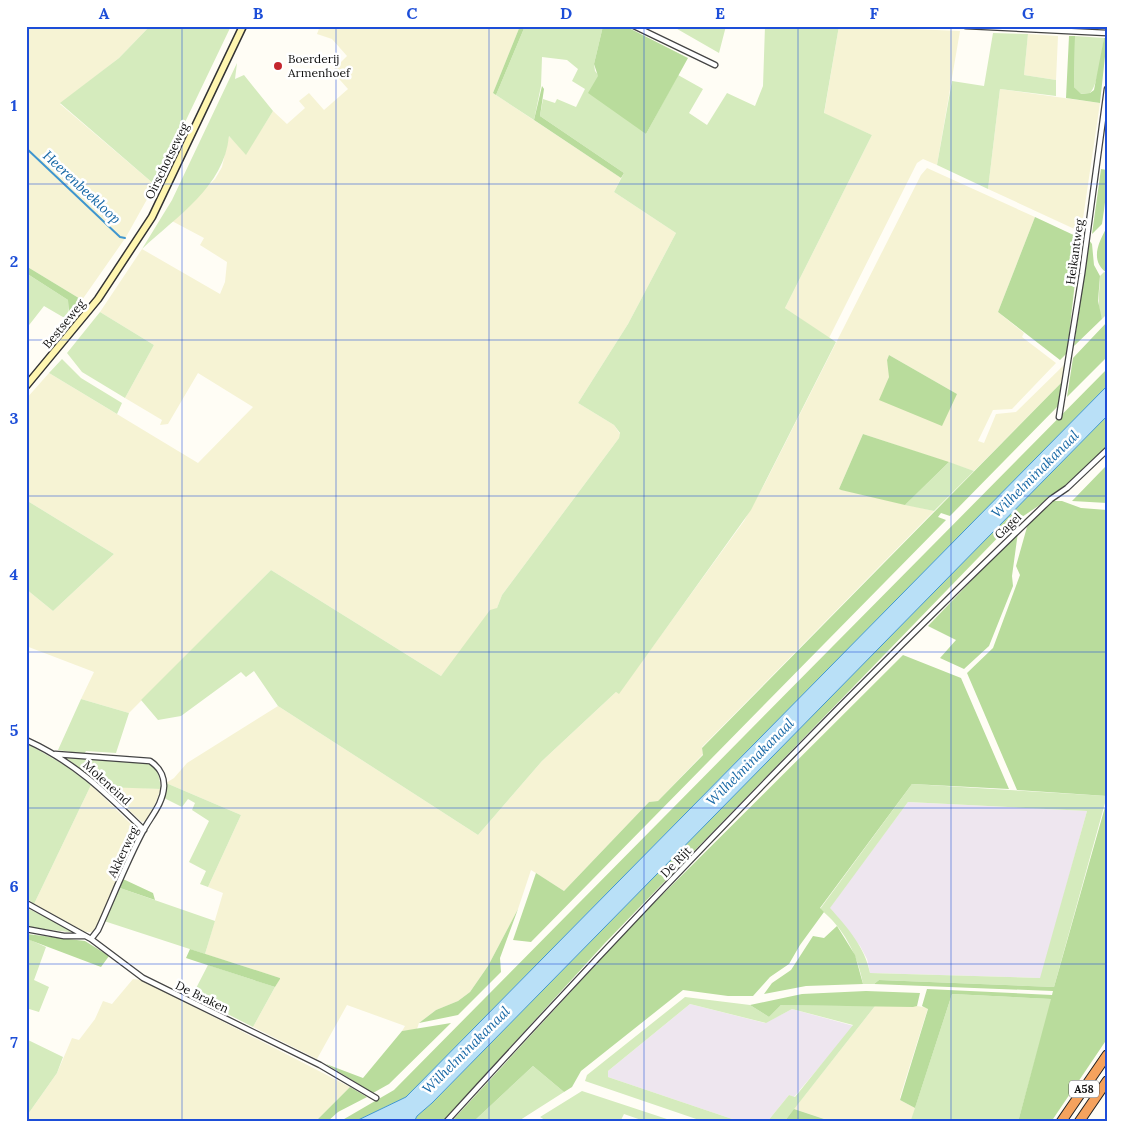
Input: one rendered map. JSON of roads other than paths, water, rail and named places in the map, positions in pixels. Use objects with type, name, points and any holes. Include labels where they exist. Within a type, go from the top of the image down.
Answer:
[{"type":"highway","name":"A58","points":[[1061,1122],[1107,1055]]},
{"type":"highway","name":"A58","points":[[1079,1122],[1107,1081]]},
{"type":"main road","name":"Oirschotseweg","points":[[98,299],[156,209],[243,26]]},
{"type":"main road","name":"Bestseweg","points":[[26,386],[73,332],[98,299]]},
{"type":"street","points":[[634,26],[715,65]]},
{"type":"street","points":[[966,26],[1107,33]]},
{"type":"street","name":"Heikantweg","points":[[1059,416],[1082,274],[1107,89]]},
{"type":"street","name":"Gagel","points":[[924,620],[1051,499],[1067,488],[1107,450]]},
{"type":"street","name":"De Rijt","points":[[446,1122],[627,926],[924,620]]},
{"type":"street","name":"Moleneind","points":[[26,740],[55,754],[87,776],[144,830]]},
{"type":"street","name":"Moleneind","points":[[55,754],[150,761],[161,771]]},
{"type":"street","name":"Akkerweg","points":[[89,938],[98,930],[144,830],[156,811],[164,785],[161,771]]},
{"type":"street","name":"De Braken","points":[[26,903],[89,938],[143,978],[320,1065],[376,1098]]},
{"type":"street","points":[[26,929],[64,936],[89,938]]},
{"type":"water","name":"Wilhelminakanaal","points":[[1107,386],[1107,416],[432,1103],[417,1116],[414,1122],[354,1122],[406,1097]]},
{"type":"waterway","name":"Heerenbeekloop","points":[[26,148],[120,237],[125,238]]},
{"type":"place","name":"Boerderij Armenhoef","points":[[278,66]]}]
